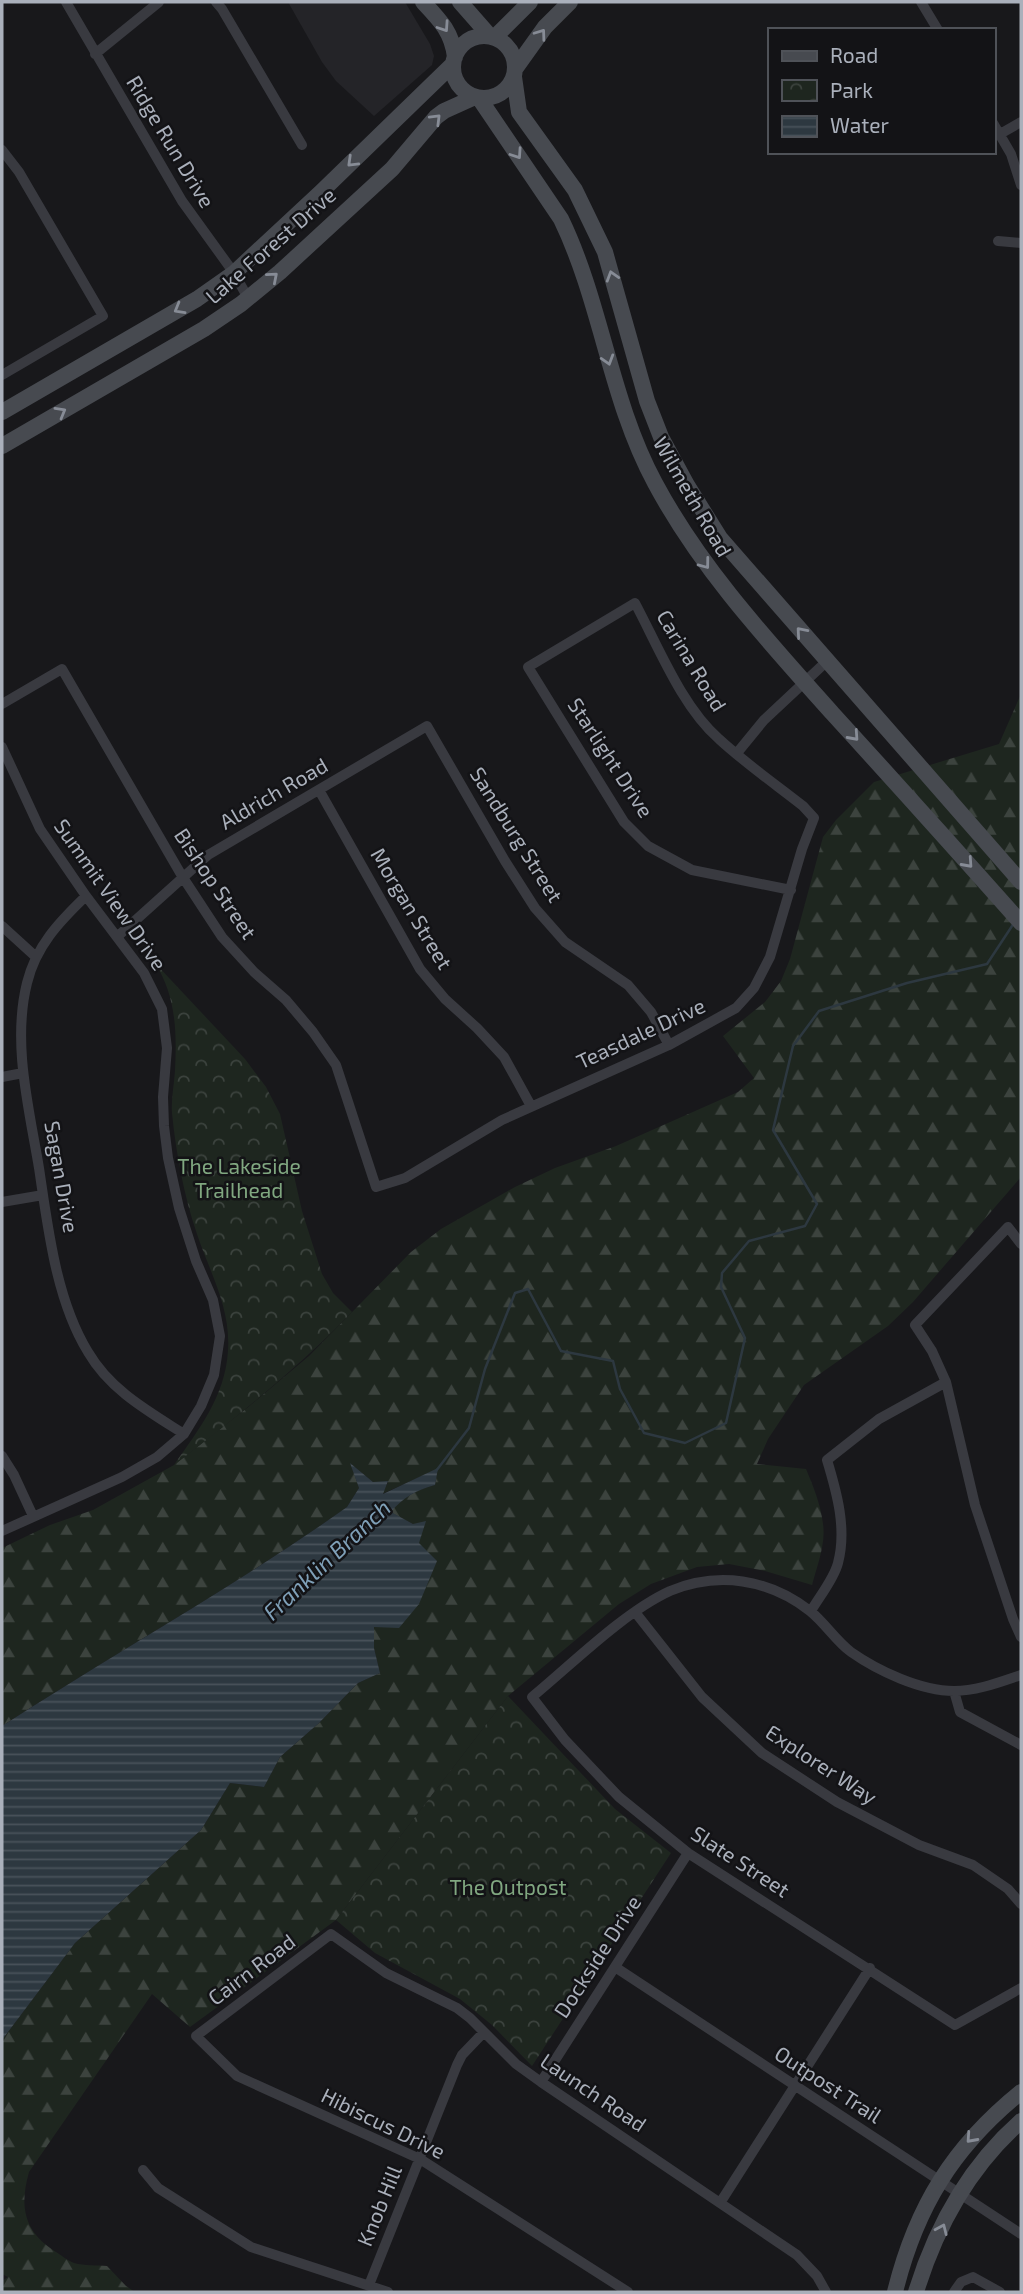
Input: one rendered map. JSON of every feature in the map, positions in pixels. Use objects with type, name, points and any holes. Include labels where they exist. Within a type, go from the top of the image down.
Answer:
[{"type":"street","name":"Ridge Run Drive","points":[[66,2],[182,201],[203,234],[234,273],[248,298]]},
{"type":"street","points":[[95,54],[159,2]]},
{"type":"street","points":[[216,2],[302,145]]},
{"type":"street","points":[[423,2],[446,27],[453,40],[458,83],[477,97],[501,93],[545,27],[570,2]]},
{"type":"street","points":[[460,2],[492,36],[510,50],[514,73]]},
{"type":"street","points":[[454,60],[467,41],[492,36],[530,2]]},
{"type":"street","points":[[921,2],[937,28]]},
{"type":"street","name":"Lake Forest Drive","points":[[2,412],[197,299],[234,273],[321,192],[454,60]]},
{"type":"street","name":"Wilmeth Road","points":[[514,73],[519,112],[576,190],[605,252],[647,401],[675,465],[720,538],[1021,882]]},
{"type":"street","name":"Lake Forest Drive","points":[[2,446],[204,329],[248,298],[391,169],[436,117],[477,97]]},
{"type":"street","name":"Wilmeth Road","points":[[477,97],[561,219],[584,277],[623,410],[654,483],[699,557],[805,682],[1021,923]]},
{"type":"street","points":[[1000,134],[1021,122]]},
{"type":"street","points":[[995,126],[1011,154],[1021,185]]},
{"type":"street","points":[[2,150],[19,172],[103,316],[2,375]]},
{"type":"street","points":[[998,241],[1021,243]]},
{"type":"street","name":"Carina Road","points":[[528,667],[635,603],[684,696],[699,718],[718,739],[814,818]]},
{"type":"street","points":[[737,753],[764,720],[826,662]]},
{"type":"street","name":"Starlight Drive","points":[[528,667],[624,822],[648,846],[692,870],[791,890]]},
{"type":"street","name":"Bishop Street","points":[[2,704],[62,670],[182,876],[222,937],[254,972],[286,1000],[313,1032],[335,1065],[376,1187]]},
{"type":"street","name":"Aldrich Road","points":[[118,936],[208,855],[427,726]]},
{"type":"street","name":"Sandburg Street","points":[[427,726],[535,908],[565,942],[628,985],[651,1012],[668,1045]]},
{"type":"street","name":"Summit View Drive","points":[[2,747],[40,829],[144,973],[162,1010],[167,1048],[163,1097],[168,1158],[179,1208],[196,1261],[213,1300],[220,1336],[214,1375],[201,1406],[184,1434],[157,1457],[122,1477],[2,1531]]},
{"type":"street","name":"Morgan Street","points":[[318,790],[420,969],[445,999],[477,1028],[504,1058],[531,1106]]},
{"type":"street","name":"Teasdale Drive","points":[[376,1187],[405,1178],[502,1120],[668,1045],[736,1008],[754,988],[770,957],[814,818]]},
{"type":"street","name":"Sagan Drive","points":[[86,896],[57,924],[36,957],[23,1005],[23,1073],[43,1195],[64,1301],[88,1353],[105,1378],[132,1400],[184,1434]]},
{"type":"street","points":[[2,926],[36,957]]},
{"type":"street","points":[[2,1077],[23,1073]]},
{"type":"street","points":[[2,1202],[43,1195]]},
{"type":"street","points":[[1021,1244],[1008,1227],[915,1325],[932,1351],[946,1382],[975,1505],[1021,1637]]},
{"type":"street","points":[[811,1611],[838,1564],[841,1523],[837,1491],[827,1460],[879,1419],[946,1382]]},
{"type":"street","points":[[2,1456],[33,1516]]},
{"type":"street","points":[[635,1612],[670,1592],[693,1583],[728,1578],[761,1585],[795,1601],[811,1611],[849,1651],[889,1674],[954,1691],[991,1685],[1021,1675]]},
{"type":"street","name":"Slate Street","points":[[635,1612],[532,1698],[565,1740],[619,1797],[688,1853],[955,2025],[1021,1988]]},
{"type":"street","name":"Explorer Way","points":[[635,1612],[702,1697],[762,1753],[837,1802],[919,1845],[972,1865],[1008,1889],[1021,1904]]},
{"type":"street","points":[[954,1691],[960,1712],[1021,1745]]},
{"type":"street","name":"Dockside Drive","points":[[541,2082],[688,1853]]},
{"type":"street","name":"Launch Road","points":[[331,1934],[387,1973],[457,2008],[516,2064],[797,2255],[817,2276],[826,2292]]},
{"type":"street","name":"Cairn Road","points":[[195,2036],[331,1934]]},
{"type":"street","name":"Outpost Trail","points":[[615,1967],[1021,2234]]},
{"type":"street","points":[[720,2203],[870,1968]]},
{"type":"street","name":"Knob Hill","points":[[369,2285],[457,2065],[462,2055],[484,2032]]},
{"type":"street","name":"Hibiscus Drive","points":[[195,2036],[237,2076],[420,2159],[628,2292]]},
{"type":"street","points":[[895,2292],[916,2230],[940,2180],[966,2143],[1021,2092]]},
{"type":"street","points":[[916,2292],[959,2193],[998,2143],[1021,2121]]},
{"type":"street","points":[[143,2170],[158,2188],[251,2247],[388,2292]]},
{"type":"street","points":[[954,2292],[961,2282],[969,2277],[978,2278],[1000,2292]]},
{"type":"shaded area","points":[[288,2],[405,2],[430,44],[434,56],[432,65],[374,116],[336,81]]},
{"type":"green space","points":[[1021,694],[1021,1177],[913,1302],[888,1326],[804,1385],[768,1439],[757,1464],[806,1469],[819,1503],[823,1539],[812,1585],[729,1564],[697,1567],[651,1584],[619,1604],[508,1696],[336,1920],[190,2027],[152,1994],[29,2172],[25,2196],[27,2218],[45,2244],[74,2263],[107,2266],[135,2292],[2,2292],[2,2281],[8,2277],[2,2274],[2,2040],[75,1943],[201,1830],[230,1783],[264,1787],[280,1757],[319,1723],[358,1683],[380,1673],[374,1648],[374,1627],[419,1543],[413,1524],[390,1512],[410,1495],[435,1485],[437,1469],[382,1494],[388,1482],[373,1482],[351,1464],[359,1488],[347,1507],[262,1564],[2,1726],[2,1548],[50,1525],[93,1510],[174,1465],[309,1356],[411,1252],[441,1229],[515,1187],[555,1168],[616,1146],[738,1092],[754,1078],[723,1036],[765,1002],[781,981],[790,959],[823,837],[874,782],[999,744]]},
{"type":"green space","name":"The Lakeside Trailhead","points":[[155,963],[245,1059],[266,1087],[280,1114],[302,1211],[322,1274],[333,1293],[352,1312],[266,1392],[174,1465],[216,1398],[226,1368],[228,1335],[223,1305],[192,1220],[181,1174],[172,1113],[176,1057],[174,1015],[167,988]]},
{"type":"green space","name":"The Outpost","points":[[508,1696],[615,1809],[671,1853],[532,2066],[492,2025],[460,1999],[375,1953],[336,1920]]},
{"type":"water","points":[[350,1463],[373,1482],[388,1481],[383,1494],[438,1468],[435,1485],[411,1495],[391,1512],[413,1524],[426,1521],[419,1543],[437,1561],[419,1604],[399,1628],[374,1627],[374,1648],[380,1673],[358,1683],[319,1723],[280,1757],[264,1787],[230,1783],[201,1830],[75,1943],[2,2040],[2,1726],[262,1564],[347,1507],[359,1488]]},
{"type":"waterway","name":"Franklin Branch","points":[[436,1471],[469,1428],[485,1369],[515,1293],[528,1289],[561,1351],[613,1361],[620,1389],[644,1433],[685,1443],[726,1423],[745,1338],[721,1287],[722,1273],[749,1241],[805,1226],[817,1204],[773,1130],[793,1046],[819,1011],[907,983],[987,964],[1014,923]]}]
